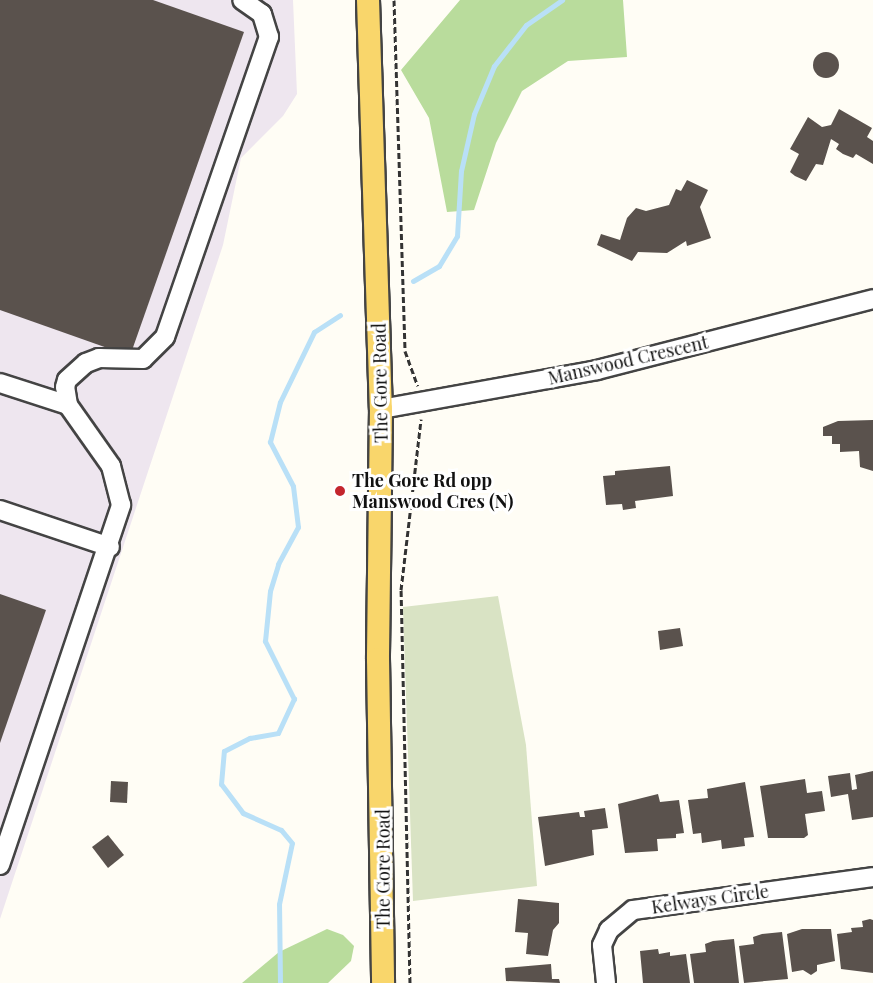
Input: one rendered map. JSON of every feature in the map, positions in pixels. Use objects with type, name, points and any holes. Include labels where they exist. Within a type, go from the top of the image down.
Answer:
[{"type":"main road","name":"The Gore Road","points":[[368,0],[378,249],[381,409],[378,659],[383,983]]},
{"type":"street","points":[[0,865],[110,547],[121,505],[118,485],[111,466],[68,405],[67,380],[86,363],[99,358],[143,358],[165,337],[269,37],[261,14],[242,0]]},
{"type":"street","name":"Manswood Crescent","points":[[381,409],[597,370],[873,299]]},
{"type":"street","points":[[0,383],[68,405]]},
{"type":"street","points":[[0,510],[110,547]]},
{"type":"street","name":"Kelways Circle","points":[[606,983],[602,945],[620,918],[633,910],[873,877]]},
{"type":"path","points":[[394,0],[405,351],[418,378]]},
{"type":"path","points":[[410,983],[401,590],[421,426]]},
{"type":"shaded area","points":[[0,0],[293,0],[297,94],[283,116],[241,158],[223,245],[0,919]]},
{"type":"green space","points":[[460,0],[623,0],[627,57],[568,61],[522,91],[496,143],[474,210],[447,212],[429,118],[401,70]]},
{"type":"green space","points":[[498,596],[526,745],[537,886],[413,901],[403,607]]},
{"type":"green space","points":[[327,929],[343,935],[354,946],[351,961],[328,983],[242,983],[279,952]]},
{"type":"building","points":[[0,0],[153,0],[244,32],[130,356],[0,310]]},
{"type":"building","points":[[826,52],[835,56],[839,65],[835,74],[826,78],[817,74],[813,65],[817,56]]},
{"type":"building","points":[[839,109],[872,128],[867,137],[873,141],[873,164],[856,154],[853,158],[843,154],[836,149],[839,144],[831,139],[823,165],[816,164],[806,181],[795,176],[790,172],[799,154],[790,149],[808,117],[822,127],[831,125]]},
{"type":"building","points":[[687,180],[708,190],[700,207],[711,238],[687,246],[686,241],[667,253],[638,252],[632,261],[597,245],[601,234],[620,240],[627,218],[636,208],[646,211],[669,205],[676,189],[681,191]]},
{"type":"building","points":[[873,420],[873,471],[860,467],[859,451],[840,452],[840,444],[832,444],[832,436],[823,436],[823,427],[838,421]]},
{"type":"building","points":[[670,466],[673,496],[635,501],[636,508],[623,510],[622,504],[606,505],[603,476],[615,475],[615,471]]},
{"type":"building","points":[[0,594],[46,610],[0,743]]},
{"type":"building","points":[[680,628],[683,646],[660,650],[658,631]]},
{"type":"building","points":[[873,771],[873,817],[852,820],[848,794],[831,797],[828,776],[850,773],[852,790],[857,789],[855,775]]},
{"type":"building","points":[[805,779],[807,793],[822,791],[825,811],[805,814],[808,835],[804,838],[768,838],[760,786]]},
{"type":"building","points":[[111,781],[128,782],[127,803],[110,802]]},
{"type":"building","points":[[745,782],[754,837],[744,838],[745,846],[722,849],[721,840],[702,843],[701,833],[693,834],[688,800],[708,798],[707,789]]},
{"type":"building","points":[[658,794],[660,802],[679,800],[684,833],[676,834],[676,838],[657,839],[658,851],[625,853],[618,804]]},
{"type":"building","points":[[605,808],[608,828],[592,830],[594,855],[545,866],[538,817],[579,812],[580,817],[585,817],[584,811]]},
{"type":"building","points":[[108,835],[124,855],[108,868],[92,847]]},
{"type":"building","points":[[518,899],[559,903],[559,923],[553,930],[548,956],[526,954],[528,933],[515,932]]},
{"type":"building","points":[[873,920],[873,973],[841,969],[837,934],[852,932],[851,928],[863,927],[862,921]]},
{"type":"building","points":[[802,929],[831,929],[835,961],[817,965],[817,971],[811,975],[803,970],[792,972],[787,934]]},
{"type":"building","points":[[782,932],[788,979],[744,983],[739,946],[754,944],[753,937],[762,934]]},
{"type":"building","points":[[734,939],[739,983],[694,983],[690,954],[706,952],[705,944],[713,941]]},
{"type":"building","points":[[658,949],[659,954],[670,952],[670,956],[686,954],[690,983],[643,983],[640,951]]},
{"type":"building","points":[[551,964],[552,979],[559,979],[560,983],[506,981],[505,968]]},
{"type":"waterway","points":[[413,281],[439,266],[457,236],[461,171],[474,114],[494,66],[526,25],[562,0]]},
{"type":"waterway","points":[[280,983],[279,904],[292,843],[281,830],[243,813],[221,784],[224,751],[250,738],[278,733],[294,699],[265,641],[270,591],[278,564],[298,527],[293,486],[270,442],[280,402],[314,332],[340,315]]},
{"type":"place","name":"The Gore Rd opp Manswood Cres (N)","points":[[340,491]]}]
